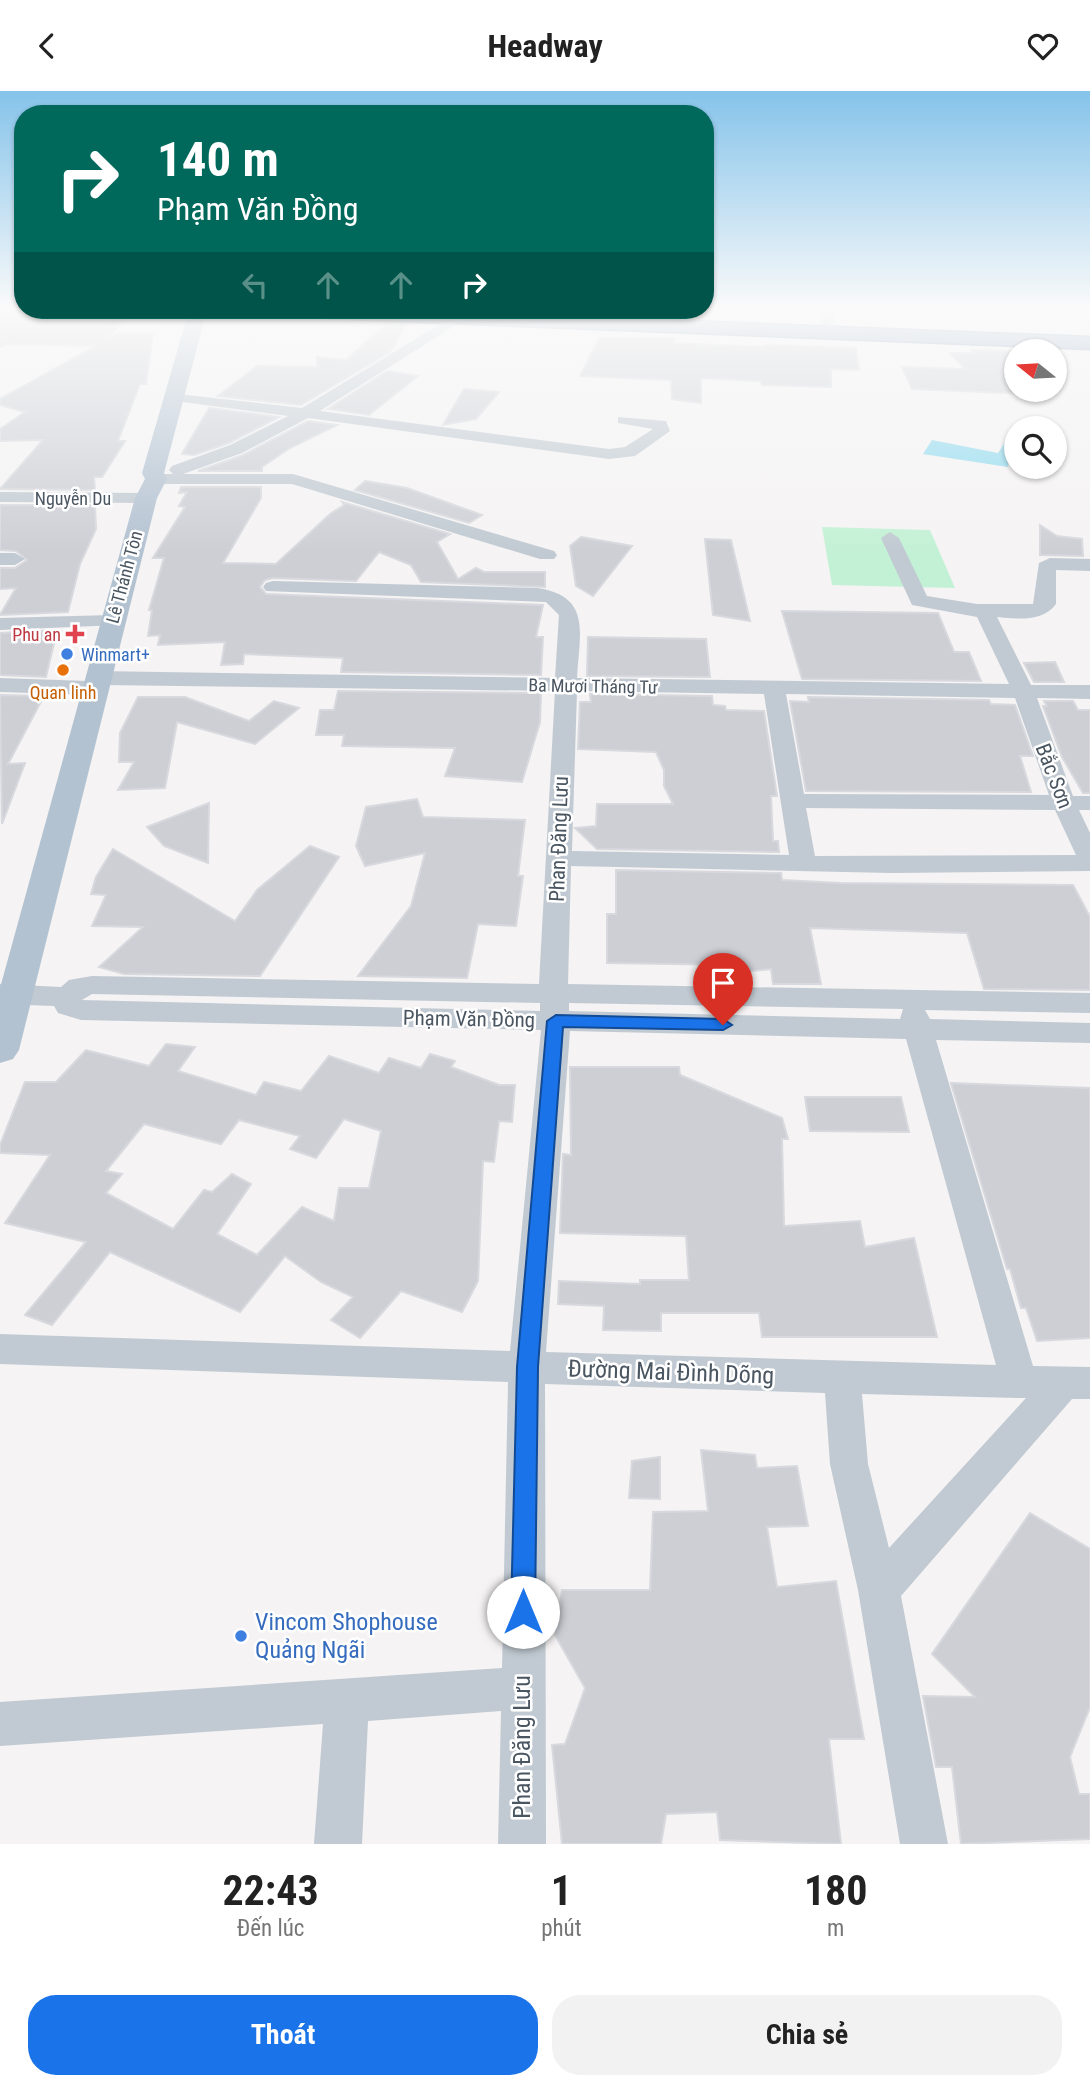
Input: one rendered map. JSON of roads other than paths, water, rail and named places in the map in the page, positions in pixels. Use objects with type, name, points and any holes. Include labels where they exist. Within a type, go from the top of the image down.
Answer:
[{"type":"main road","name":"Lê Thánh Tôn","points":[[0,1050],[8,995],[27,964],[96,683],[177,389]]},
{"type":"street","points":[[152,483],[208,461],[304,414],[345,389]]},
{"type":"street","points":[[175,396],[610,454],[629,453],[662,431],[660,424],[624,420]]},
{"type":"street","points":[[152,483],[293,479],[547,555]]},
{"type":"street","name":"Nguyễn Du","points":[[0,497],[152,483]]},
{"type":"street","points":[[890,538],[919,601],[1029,612],[1042,609],[1046,604],[1046,567],[1050,564],[1090,565]]},
{"type":"street","name":"Phan Đăng Lưu","points":[[273,587],[509,592],[552,596],[565,605],[569,615],[570,632],[564,686],[555,1007],[527,1367],[522,1844]]},
{"type":"street","name":"Bắc Sơn","points":[[980,609],[1000,640],[1023,690],[1063,802],[1090,861]]},
{"type":"street","points":[[0,624],[113,621]]},
{"type":"street","name":"Ba Mươi Tháng Tư","points":[[0,685],[96,683],[564,686],[1090,692]]},
{"type":"street","points":[[774,689],[803,862]]},
{"type":"street","points":[[793,801],[1090,803]]},
{"type":"street","points":[[558,858],[892,865],[1090,861]]},
{"type":"street","name":"Phạm Văn Đồng","points":[[8,995],[67,997],[68,1006],[81,1010],[555,1007],[914,1014],[1090,1003]]},
{"type":"street","points":[[914,1014],[1019,1381]]},
{"type":"street","name":"Phạm Văn Đồng","points":[[914,1014],[1090,1033]]},
{"type":"street","name":"Đường Mai Đình Dõng","points":[[0,1349],[842,1378],[1077,1382]]},
{"type":"street","points":[[842,1378],[849,1464],[879,1590],[924,1844]]},
{"type":"street","points":[[879,1590],[1077,1382]]},
{"type":"street","points":[[0,1724],[523,1688]]},
{"type":"street","points":[[338,1844],[347,1700]]},
{"type":"water","points":[[932,440],[998,453],[1004,444],[1004,466],[923,454]]},
{"type":"place","name":"Phu an","points":[[75,634]]},
{"type":"place","name":"Winmart+","points":[[67,654]]},
{"type":"place","name":"Quan linh","points":[[63,670]]},
{"type":"place","name":"Vincom Shophouse Quảng Ngãi","points":[[241,1636]]}]
